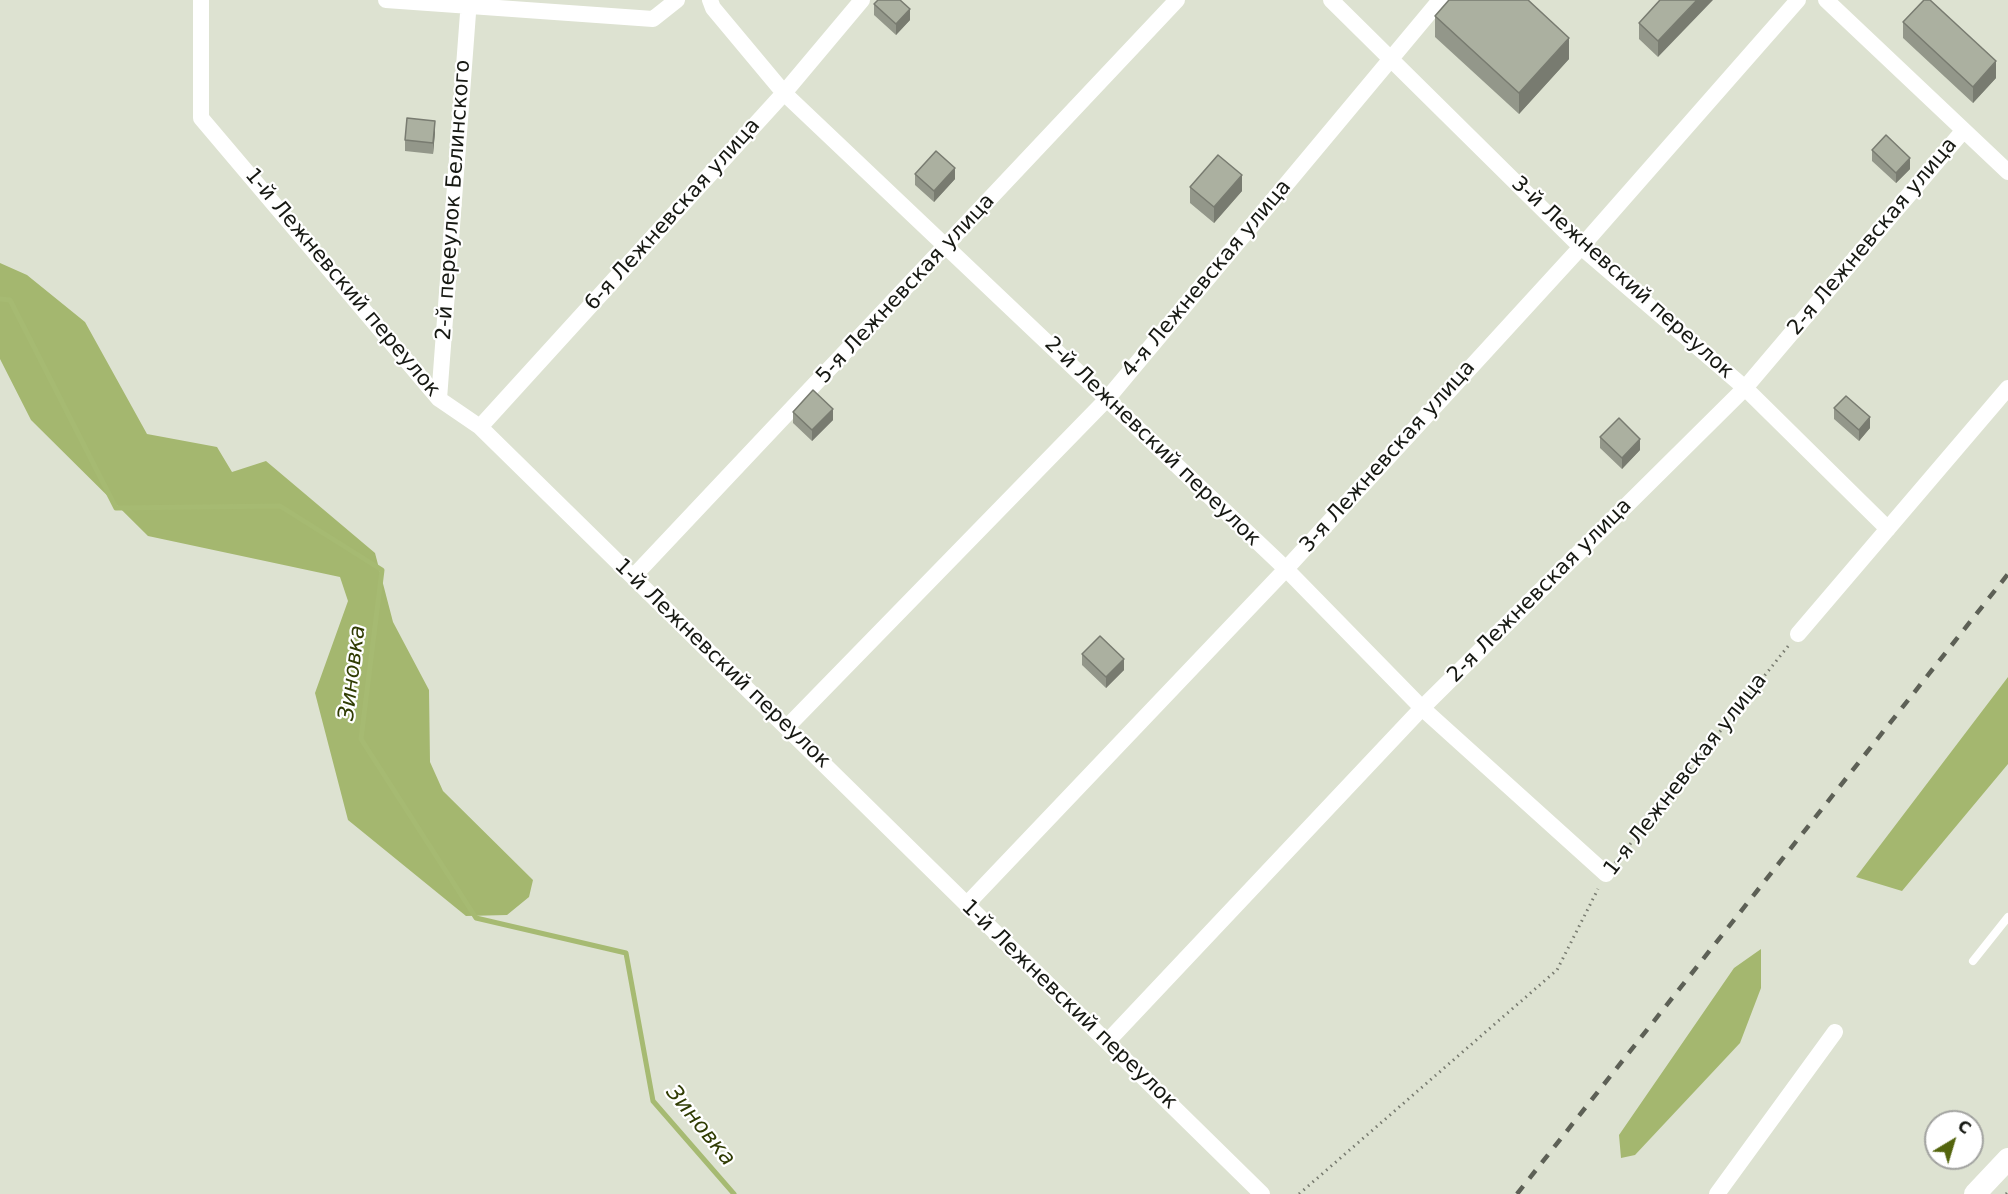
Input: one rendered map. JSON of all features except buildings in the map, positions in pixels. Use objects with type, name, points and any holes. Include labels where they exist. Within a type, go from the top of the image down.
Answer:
[{"type":"main road","points":[[1975,1194],[2008,1159]]},
{"type":"street","name":"1-й Лежневский переулок","points":[[201,0],[201,118],[439,399],[480,427],[1262,1194]]},
{"type":"street","points":[[386,0],[469,3],[653,19],[677,0]]},
{"type":"street","name":"2-й Лежневский переулок","points":[[710,0],[712,8],[784,93],[1286,569],[1422,708],[1606,874]]},
{"type":"street","name":"6-я Лежневская улица","points":[[480,427],[784,93],[862,0]]},
{"type":"street","name":"5-я Лежневская улица","points":[[633,577],[1177,0]]},
{"type":"street","name":"3-й Лежневский переулок","points":[[1331,0],[1581,247],[1745,388],[1888,529]]},
{"type":"street","name":"4-я Лежневская улица","points":[[787,728],[1107,399],[1440,0]]},
{"type":"street","name":"3-я Лежневская улица","points":[[967,904],[1286,569],[1581,247],[1797,0]]},
{"type":"street","points":[[1826,0],[2008,172]]},
{"type":"street","name":"2-й переулок Белинского","points":[[439,399],[469,3]]},
{"type":"street","name":"2-я Лежневская улица","points":[[1107,1042],[1422,708],[1745,388],[1963,131]]},
{"type":"street","points":[[1798,634],[2008,388]]},
{"type":"street","points":[[1717,1194],[1835,1032]]},
{"type":"lane","points":[[1973,961],[2008,917]]},
{"type":"path","name":"1-я Лежневская улица","points":[[1299,1194],[1557,970],[1606,874],[1798,634]]},
{"type":"green space","points":[[0,263],[27,275],[85,322],[147,434],[217,447],[232,472],[266,461],[375,553],[393,622],[429,690],[430,762],[443,791],[533,880],[529,897],[507,915],[466,916],[348,820],[315,693],[348,601],[340,577],[148,536],[31,420],[0,359]]},
{"type":"green space","points":[[2008,677],[2008,764],[1902,891],[1856,877]]},
{"type":"green space","points":[[1761,949],[1761,988],[1740,1043],[1635,1155],[1621,1158],[1619,1135],[1734,968]]},
{"type":"waterway","name":"Зиновка","points":[[0,299],[10,300],[116,508],[280,506],[382,570],[361,739],[476,918],[626,953],[653,1101],[734,1194]]},
{"type":"railway","points":[[1517,1194],[2008,574]]}]
